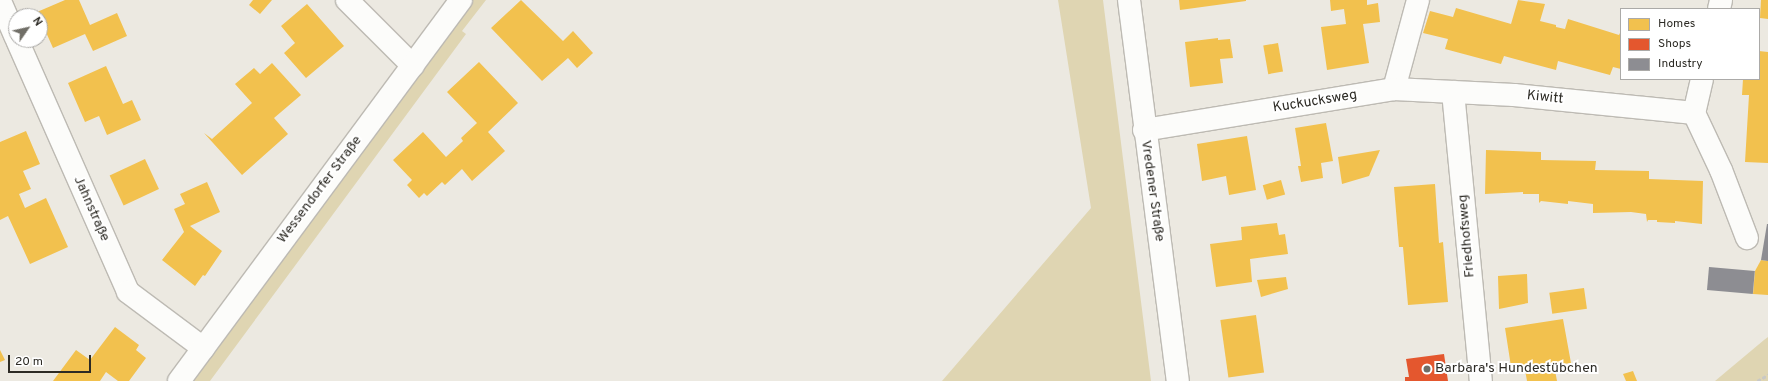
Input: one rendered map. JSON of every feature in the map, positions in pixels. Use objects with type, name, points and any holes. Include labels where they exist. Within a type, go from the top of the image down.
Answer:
[{"type":"street","points":[[347,0],[413,66]]},
{"type":"street","name":"Wessendorfer Straße","points":[[180,381],[461,0]]},
{"type":"street","name":"Vredener Straße","points":[[1129,0],[1144,130],[1178,381]]},
{"type":"street","points":[[1394,89],[1418,0]]},
{"type":"street","name":"Jahnstraße","points":[[0,1],[8,20]]},
{"type":"street","name":"Jahnstraße","points":[[20,48],[128,292],[203,348]]},
{"type":"street","points":[[1702,80],[1694,113],[1721,170],[1747,238]]},
{"type":"street","name":"Kuckucksweg","points":[[1144,130],[1394,89]]},
{"type":"street","name":"Kiwitt","points":[[1394,89],[1453,92],[1694,113]]},
{"type":"street","name":"Friedhofsweg","points":[[1453,92],[1481,381]]},
{"type":"path","points":[[1757,381],[1768,375]]},
{"type":"shaded area","points":[[470,0],[486,0],[462,31],[466,34],[210,381],[192,381]]},
{"type":"shaded area","points":[[1058,0],[1103,0],[1151,381],[942,381],[1091,208]]},
{"type":"shaded area","points":[[1768,337],[1768,381],[1715,381],[1764,340]]},
{"type":"building: Homes","points":[[65,0],[79,0],[90,25],[117,13],[127,36],[93,51],[85,34],[53,48],[48,37],[48,8],[46,8]]},
{"type":"building: Homes","points":[[253,0],[272,0],[260,14],[249,5]]},
{"type":"building: Homes","points":[[521,0],[563,41],[573,31],[593,53],[577,68],[568,58],[542,81],[491,28]]},
{"type":"building: Homes","points":[[1179,0],[1246,0],[1246,1],[1180,10]]},
{"type":"building: Homes","points":[[1330,0],[1367,0],[1367,5],[1378,3],[1380,22],[1363,24],[1369,63],[1327,70],[1321,27],[1346,24],[1344,9],[1331,11]]},
{"type":"building: Homes","points":[[1518,0],[1545,4],[1540,21],[1556,25],[1556,27],[1565,29],[1568,19],[1619,35],[1620,33],[1620,69],[1613,67],[1610,75],[1558,61],[1556,70],[1504,56],[1501,64],[1445,49],[1448,39],[1423,33],[1430,11],[1453,17],[1456,8],[1511,24]]},
{"type":"building: Homes","points":[[1761,0],[1768,0],[1768,19],[1760,18]]},
{"type":"building: Homes","points":[[307,4],[344,46],[306,78],[284,53],[295,43],[281,26]]},
{"type":"building: Homes","points":[[1218,38],[1218,40],[1230,39],[1233,58],[1220,59],[1223,83],[1190,87],[1185,42]]},
{"type":"building: Homes","points":[[1278,43],[1283,72],[1268,74],[1263,46]]},
{"type":"building: Homes","points":[[1760,51],[1768,52],[1768,163],[1745,162],[1749,95],[1742,95],[1743,80],[1760,80]]},
{"type":"building: Homes","points":[[479,62],[518,103],[488,132],[505,151],[472,181],[462,169],[445,185],[442,182],[427,196],[424,193],[419,198],[407,185],[412,180],[393,160],[423,132],[446,157],[463,141],[461,138],[477,123],[447,92]]},
{"type":"building: Homes","points":[[272,63],[301,95],[274,118],[288,134],[242,175],[204,133],[212,139],[252,103],[235,84],[254,68],[260,74]]},
{"type":"building: Homes","points":[[106,66],[123,104],[132,100],[141,120],[107,135],[99,116],[85,122],[68,83]]},
{"type":"building: Homes","points":[[1326,123],[1333,161],[1321,163],[1323,178],[1301,182],[1298,166],[1301,166],[1295,128]]},
{"type":"building: Homes","points":[[26,131],[40,164],[23,171],[31,189],[19,194],[25,208],[46,198],[68,247],[30,264],[8,216],[0,220],[0,142]]},
{"type":"building: Homes","points":[[1247,136],[1256,190],[1229,195],[1226,176],[1202,181],[1197,144]]},
{"type":"building: Homes","points":[[1380,150],[1369,176],[1342,184],[1338,157]]},
{"type":"building: Homes","points":[[1486,150],[1541,152],[1541,160],[1596,161],[1595,170],[1649,171],[1649,179],[1703,181],[1702,224],[1675,221],[1675,223],[1657,222],[1657,220],[1648,220],[1647,222],[1646,214],[1631,212],[1593,213],[1593,204],[1568,201],[1568,204],[1541,201],[1539,203],[1539,194],[1523,194],[1523,192],[1485,194]]},
{"type":"building: Homes","points":[[145,159],[159,189],[124,205],[110,175]]},
{"type":"building: Homes","points":[[1281,180],[1285,194],[1267,200],[1263,185]]},
{"type":"building: Homes","points":[[207,182],[220,212],[190,226],[222,251],[205,276],[203,275],[195,286],[162,260],[184,232],[174,209],[185,204],[180,194]]},
{"type":"building: Homes","points":[[1435,184],[1439,243],[1443,242],[1448,302],[1408,305],[1403,247],[1399,247],[1394,187]]},
{"type":"building: Homes","points":[[1277,223],[1279,235],[1285,234],[1288,254],[1250,259],[1252,282],[1216,287],[1210,244],[1242,240],[1241,227]]},
{"type":"building: Homes","points":[[1761,260],[1768,261],[1768,295],[1753,294],[1755,271]]},
{"type":"building: Homes","points":[[1527,274],[1528,303],[1499,309],[1498,276]]},
{"type":"building: Homes","points":[[1286,277],[1288,289],[1261,297],[1257,280]]},
{"type":"building: Homes","points":[[1584,288],[1587,309],[1552,314],[1549,293]]},
{"type":"building: Homes","points":[[1256,315],[1264,372],[1228,377],[1220,320]]},
{"type":"building: Homes","points":[[1563,319],[1571,363],[1554,365],[1557,381],[1527,381],[1525,370],[1512,373],[1505,328]]},
{"type":"building: Homes","points":[[115,327],[139,345],[136,350],[146,358],[129,381],[118,381],[106,372],[100,381],[53,381],[76,350],[90,360]]},
{"type":"building: Homes","points":[[0,350],[5,360],[0,362]]},
{"type":"building: Homes","points":[[1633,371],[1637,381],[1626,381],[1623,374]]},
{"type":"building: Shops","name":"Barbara's Hundestübchen","points":[[1444,354],[1448,381],[1405,381],[1405,377],[1409,377],[1406,359]]},
{"type":"building: Industry","points":[[1768,224],[1768,261],[1761,260]]},
{"type":"building: Industry","points":[[1709,267],[1755,271],[1753,294],[1707,290]]},
{"type":"place","name":"Barbara's Hundestübchen","points":[[1427,369]]}]
